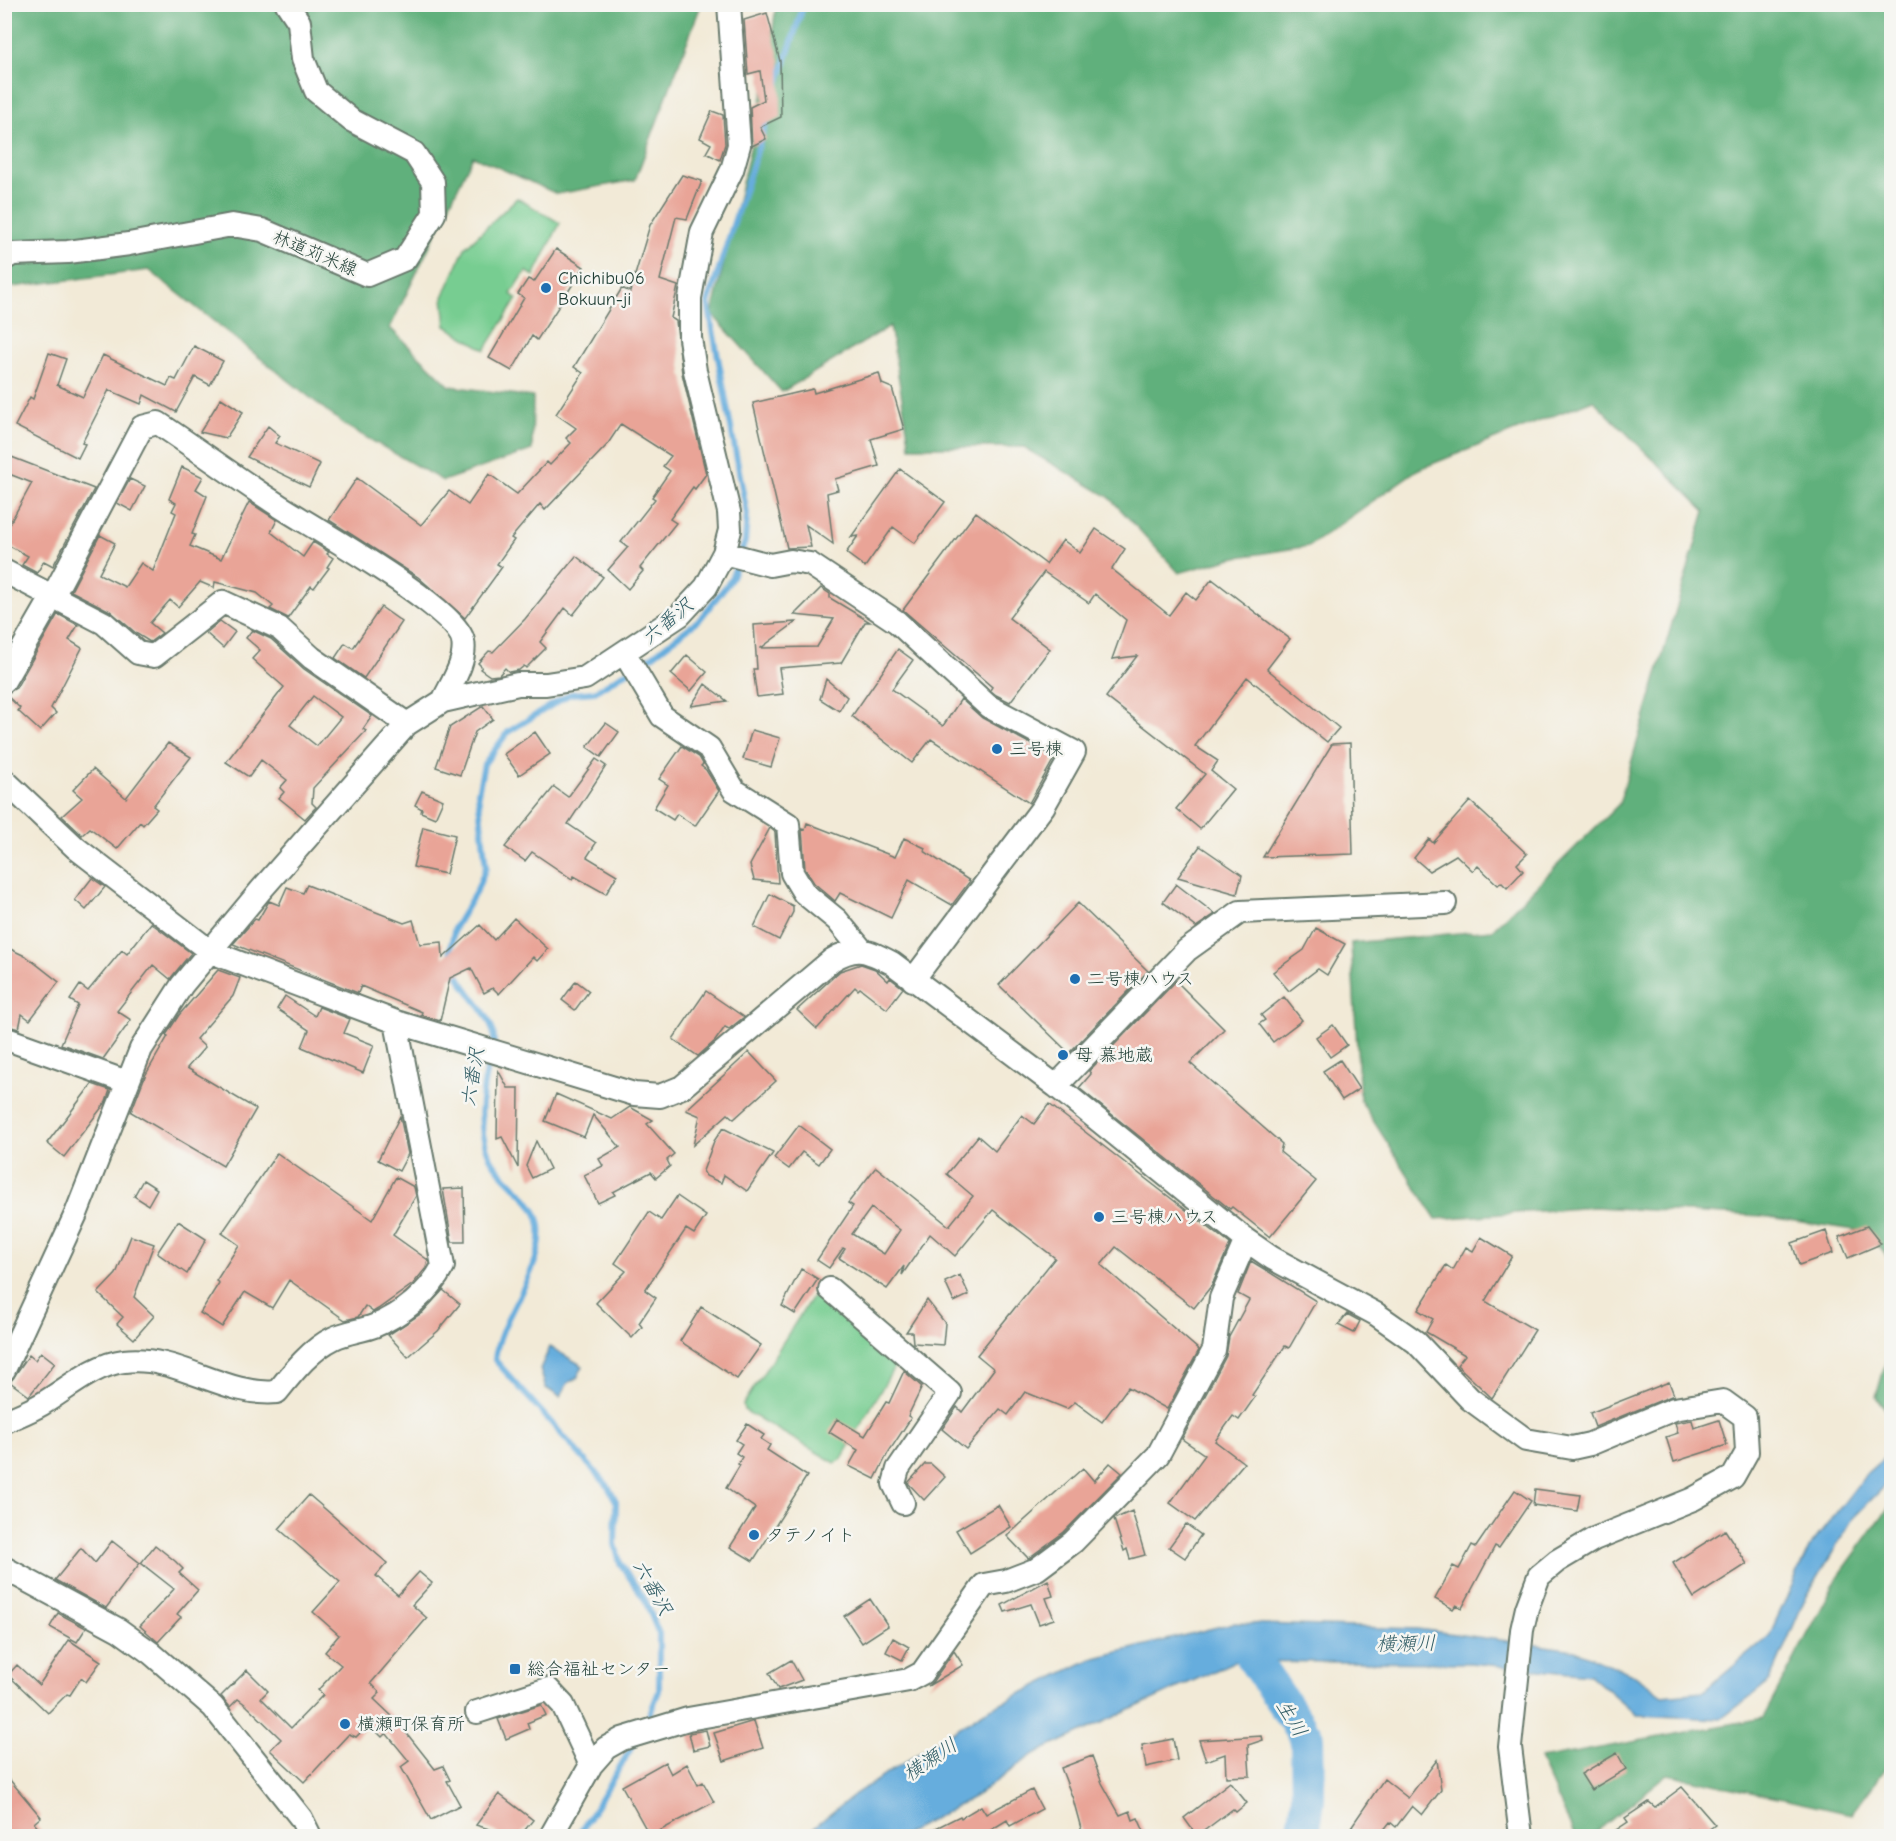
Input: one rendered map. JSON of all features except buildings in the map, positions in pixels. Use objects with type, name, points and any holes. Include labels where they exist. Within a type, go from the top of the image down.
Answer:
[{"type":"street","name":"林道苅米線","points":[[4,259],[13,254],[68,252],[129,244],[232,225],[262,230],[367,275],[405,259],[434,214],[433,182],[414,153],[351,120],[316,91],[303,59],[299,22],[287,4]]},
{"type":"street","points":[[4,1370],[76,1214],[127,1082],[155,1024],[211,952],[407,724],[443,701],[518,684],[546,684],[585,678],[631,665],[706,587],[724,553],[730,530],[729,512],[695,371],[690,338],[690,298],[702,232],[732,170],[739,145],[729,4]]},
{"type":"street","points":[[4,681],[53,596],[142,427],[158,423],[276,504],[353,548],[452,621],[464,642],[460,664],[443,701]]},
{"type":"street","points":[[724,553],[770,565],[791,561],[810,564],[897,622],[988,706],[1074,753],[1043,807],[913,980]]},
{"type":"street","points":[[4,571],[104,623],[138,653],[145,655],[154,656],[223,602],[229,604],[279,628],[312,658],[407,724]]},
{"type":"street","points":[[631,665],[662,716],[709,748],[734,790],[788,824],[792,873],[804,893],[837,920],[861,949],[892,963],[1056,1086],[1246,1240],[1272,1258],[1376,1314],[1416,1342],[1470,1399],[1526,1440],[1572,1448],[1590,1444],[1674,1409],[1701,1402],[1723,1401],[1744,1417],[1748,1452],[1733,1477],[1693,1499],[1594,1539],[1557,1561],[1539,1576],[1527,1608],[1522,1630],[1510,1747],[1521,1836]]},
{"type":"street","points":[[4,780],[76,848],[211,952],[396,1022],[492,1053],[634,1094],[660,1096],[682,1087],[832,960],[845,952],[861,949]]},
{"type":"street","points":[[1056,1086],[1187,950],[1240,912],[1445,903]]},
{"type":"street","points":[[4,1422],[39,1405],[100,1369],[123,1361],[154,1362],[256,1394],[277,1392],[316,1350],[335,1337],[384,1321],[409,1306],[434,1283],[443,1266],[396,1022]]},
{"type":"street","points":[[4,1038],[127,1082]]},
{"type":"street","points":[[551,1836],[591,1765],[606,1748],[622,1739],[663,1726],[909,1680],[922,1672],[984,1585],[1006,1581],[1037,1569],[1073,1542],[1158,1455],[1214,1350],[1221,1298],[1246,1240]]},
{"type":"street","points":[[830,1289],[950,1393],[898,1468],[894,1484],[903,1503]]},
{"type":"street","points":[[4,1568],[119,1630],[151,1653],[204,1699],[301,1818],[309,1834]]},
{"type":"street","points":[[477,1712],[548,1689],[562,1705],[591,1765]]},
{"type":"green space","points":[[4,5],[701,5],[635,180],[557,194],[473,156],[390,328],[450,386],[533,397],[532,450],[443,481],[346,426],[149,270],[5,288]]},
{"type":"green space","points":[[776,5],[1891,5],[1891,1262],[1868,1232],[1762,1216],[1594,1207],[1436,1219],[1360,1100],[1351,943],[1492,930],[1619,804],[1705,511],[1593,400],[1417,470],[1309,546],[1232,558],[1179,573],[1109,497],[1023,447],[910,447],[890,326],[782,392],[712,314],[768,70]]},
{"type":"green space","points":[[517,198],[560,223],[534,276],[526,271],[511,294],[517,299],[485,350],[446,326],[443,297],[465,248]]},
{"type":"green space","points":[[818,1295],[895,1356],[897,1362],[841,1460],[835,1463],[744,1410],[743,1405],[811,1298]]},
{"type":"green space","points":[[1891,1344],[1891,1416],[1876,1397]]},
{"type":"green space","points":[[1891,1504],[1891,1761],[1851,1814],[1668,1774],[1591,1836],[1575,1836],[1540,1759],[1763,1718],[1838,1577]]},
{"type":"water","points":[[550,1347],[583,1366],[577,1378],[568,1383],[560,1397],[546,1388],[540,1369]]},
{"type":"water","name":"横瀬川","points":[[1891,1452],[1891,1480],[1853,1518],[1804,1601],[1770,1681],[1721,1719],[1637,1715],[1590,1675],[1470,1663],[1236,1661],[1034,1754],[977,1795],[902,1836],[803,1836],[855,1794],[985,1711],[1091,1659],[1233,1623],[1417,1629],[1575,1650],[1632,1674],[1663,1696],[1703,1692],[1769,1636],[1809,1548],[1867,1473]]},
{"type":"waterway","points":[[778,84],[804,4]]},
{"type":"waterway","name":"六番沢","points":[[741,552],[745,542],[747,514],[708,303],[768,117]]},
{"type":"waterway","name":"六番沢","points":[[453,958],[450,950],[455,927],[477,890],[486,867],[478,793],[484,764],[508,732],[570,694],[594,692],[651,657],[700,619],[730,581],[738,562]]},
{"type":"waterway","name":"六番沢","points":[[455,968],[491,1025],[494,1036],[493,1046]]},
{"type":"waterway","name":"六番沢","points":[[490,1056],[481,1118],[485,1143],[494,1164],[532,1206],[540,1226],[540,1243],[536,1260],[504,1326],[495,1360],[607,1485],[616,1501],[615,1544],[620,1563],[645,1600],[659,1634],[659,1691],[645,1726]]},
{"type":"waterway","name":"生川","points":[[1245,1646],[1307,1738],[1308,1799],[1303,1836]]},
{"type":"waterway","name":"六番沢","points":[[578,1836],[635,1742]]},
{"type":"place","name":"Chichibu06 Bokuun-ji","points":[[546,288]]},
{"type":"place","name":"三号棟","points":[[997,749]]},
{"type":"place","name":"二号棟ハウス","points":[[1075,979]]},
{"type":"place","name":"母 慕地蔵","points":[[1063,1055]]},
{"type":"place","name":"三号棟ハウス","points":[[1099,1217]]},
{"type":"place","name":"タテノイト","points":[[754,1535]]},
{"type":"place","name":"総合福祉センター","points":[[515,1669]]},
{"type":"place","name":"横瀬町保育所","points":[[345,1724]]}]
